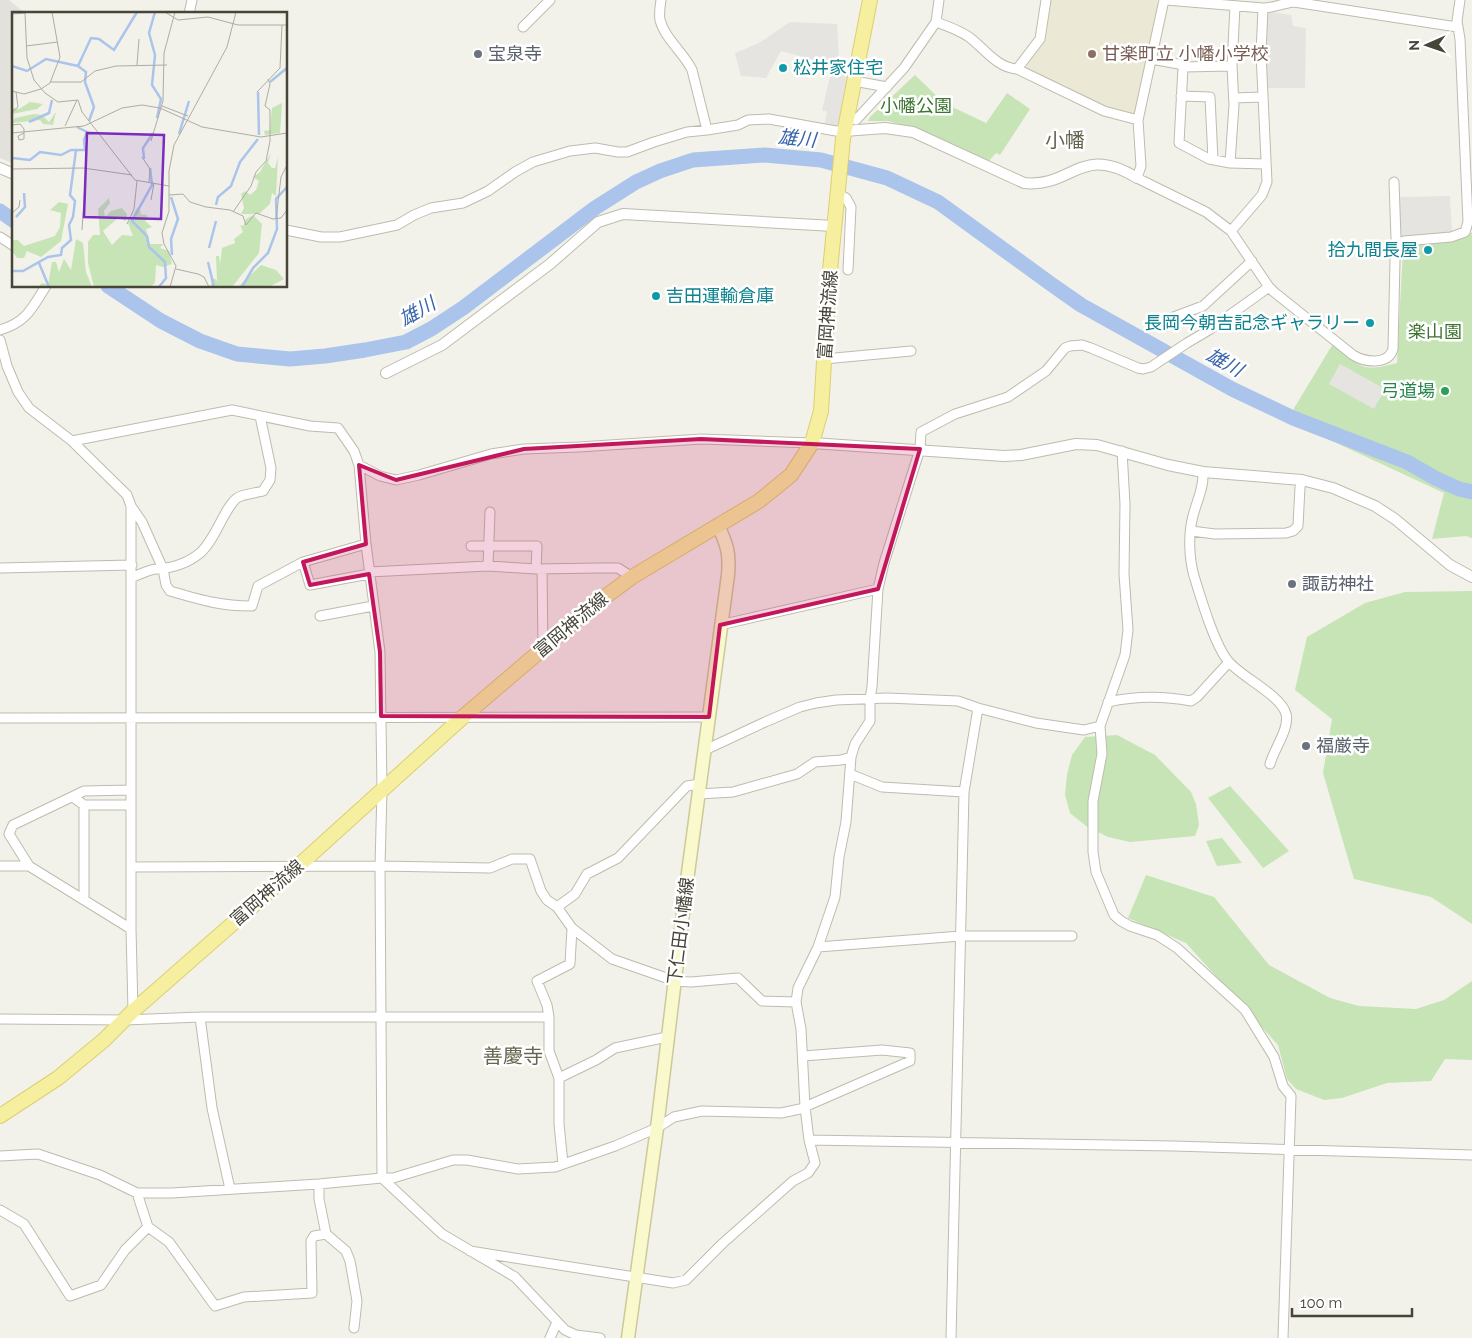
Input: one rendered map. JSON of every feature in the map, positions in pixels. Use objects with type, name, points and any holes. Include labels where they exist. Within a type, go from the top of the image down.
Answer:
[{"type":"main road","name":"富岡神流線","points":[[0,1116],[74,1066],[464,716],[613,590],[759,501],[782,483],[797,466],[812,443],[821,410],[834,226],[844,135],[870,0]]},
{"type":"main road","name":"下仁田小幡線","points":[[628,1338],[635,1276],[657,1128],[667,1037],[729,559],[727,545],[718,525]]},
{"type":"street","points":[[523,26],[550,0]]},
{"type":"street","points":[[661,0],[660,20],[692,70],[707,130]]},
{"type":"street","points":[[856,120],[904,68],[936,22],[939,0]]},
{"type":"street","points":[[1017,69],[1040,39],[1046,0]]},
{"type":"street","points":[[1137,178],[1141,166],[1138,120],[1165,0],[1263,8],[1273,8],[1279,2],[1294,2],[1458,27]]},
{"type":"street","points":[[1398,244],[1404,241],[1457,236],[1462,234],[1467,228],[1458,27],[1460,0]]},
{"type":"street","points":[[1230,163],[1234,98],[1232,66],[1235,6]]},
{"type":"street","points":[[1231,232],[1264,191],[1267,177],[1262,97],[1263,8]]},
{"type":"street","points":[[936,22],[950,26],[968,36],[997,62],[1012,69],[1017,69],[1104,111],[1138,120]]},
{"type":"street","points":[[1152,59],[1179,64],[1183,67],[1232,66]]},
{"type":"street","points":[[1183,67],[1179,143],[1213,160],[1230,163],[1266,164]]},
{"type":"street","points":[[854,81],[887,87]]},
{"type":"street","points":[[1462,84],[1472,84]]},
{"type":"street","points":[[1181,96],[1210,97],[1213,160]]},
{"type":"street","points":[[1234,98],[1262,97]]},
{"type":"street","points":[[288,230],[321,237],[340,237],[397,225],[431,208],[463,203],[488,191],[533,162],[570,151],[595,148],[627,152],[687,132],[738,125],[748,120],[769,119],[844,135],[885,128],[913,132],[1024,183],[1036,184],[1054,180],[1076,169],[1098,164],[1108,164],[1127,172],[1206,212],[1231,232],[1269,287],[1353,355],[1368,361],[1383,360],[1392,353],[1393,349],[1398,244],[1396,238],[1394,182]]},
{"type":"street","points":[[0,168],[12,173]]},
{"type":"street","points":[[838,194],[846,198],[851,207],[848,270]]},
{"type":"street","points":[[386,373],[442,345],[550,264],[598,222],[623,214],[834,226]]},
{"type":"street","points":[[0,237],[12,245]]},
{"type":"street","points":[[1171,318],[1203,306],[1252,261]]},
{"type":"street","points":[[470,1251],[673,1283],[686,1280],[723,1243],[793,1181],[808,1173],[815,1163],[809,1140],[805,1107],[801,1029],[796,1002],[798,988],[818,947],[835,897],[839,858],[846,822],[851,757],[855,744],[870,721],[878,589],[884,562],[920,449],[921,432],[955,414],[1008,397],[1046,371],[1059,354],[1070,346],[1082,345],[1138,368],[1151,367],[1187,342],[1209,330],[1269,287]]},
{"type":"street","points":[[0,330],[9,327],[29,314],[45,288]]},
{"type":"street","points":[[0,340],[10,374],[18,392],[29,408],[72,441],[127,495],[131,506],[142,522],[163,569],[166,585],[170,591],[213,604],[252,606],[258,586],[303,562],[366,544]]},
{"type":"street","points":[[824,359],[911,351]]},
{"type":"street","points":[[72,441],[232,410],[310,426],[338,428],[354,451],[358,465],[369,573],[380,652],[382,1178],[442,1234],[515,1277],[565,1330],[576,1335],[600,1338]]},
{"type":"street","points":[[132,577],[156,569],[180,565],[200,553],[213,537],[237,498],[263,491],[270,480],[271,468],[260,416]]},
{"type":"street","points":[[358,465],[380,476],[396,480],[490,454],[524,448],[579,447],[701,439],[920,449],[1004,456],[1021,456],[1076,444],[1097,445],[1168,465],[1203,472],[1302,480],[1333,488],[1375,506],[1395,519],[1450,565],[1472,577]]},
{"type":"street","points":[[1122,451],[1125,504],[1124,574],[1128,630],[1125,655],[1100,726],[1102,754],[1093,801],[1093,852],[1096,872],[1114,915],[1126,924],[1157,935],[1177,948],[1245,1010],[1274,1057],[1283,1086],[1291,1096],[1283,1338]]},
{"type":"street","points":[[1203,472],[1204,481],[1193,515],[1191,531],[1191,556],[1194,575],[1220,649],[1229,662],[1278,700],[1286,713],[1287,726],[1273,752],[1270,764]]},
{"type":"street","points":[[1191,531],[1215,534],[1286,534],[1293,531],[1298,526],[1302,480]]},
{"type":"street","points":[[129,1015],[131,929],[131,506]]},
{"type":"street","points":[[488,566],[490,512]]},
{"type":"street","points":[[471,546],[537,546],[543,648]]},
{"type":"street","points":[[303,562],[310,585],[369,573],[488,566],[539,569],[618,568],[632,577]]},
{"type":"street","points":[[0,568],[132,565]]},
{"type":"street","points":[[720,625],[878,589]]},
{"type":"street","points":[[320,616],[374,606]]},
{"type":"street","points":[[1108,702],[1121,699],[1169,697],[1191,701],[1197,697],[1229,662]]},
{"type":"street","points":[[705,750],[765,722],[808,705],[836,700],[870,698],[958,701],[1036,723],[1084,730],[1100,726]]},
{"type":"street","points":[[951,1338],[964,792],[978,708]]},
{"type":"street","points":[[0,718],[709,717]]},
{"type":"street","points":[[557,907],[575,894],[587,874],[618,858],[687,786],[733,792],[797,774],[815,762],[841,760],[851,757]]},
{"type":"street","points":[[850,774],[882,787],[964,792]]},
{"type":"street","points":[[130,790],[84,791],[13,826],[9,834],[29,866],[131,929]]},
{"type":"street","points":[[73,797],[84,805],[131,805]]},
{"type":"street","points":[[84,805],[84,900]]},
{"type":"street","points":[[131,868],[380,866],[490,868],[512,859],[530,859],[541,891],[547,900],[557,907],[572,928],[612,959],[675,981],[691,982],[738,978],[762,1001],[796,1002]]},
{"type":"street","points":[[0,866],[29,866]]},
{"type":"street","points":[[563,1164],[558,1124],[559,1078],[549,1051],[550,1018],[537,981],[570,964],[572,928]]},
{"type":"street","points":[[818,947],[961,936],[1072,936]]},
{"type":"street","points":[[0,1020],[129,1015],[550,1018]]},
{"type":"street","points":[[200,1017],[212,1108],[230,1189]]},
{"type":"street","points":[[559,1078],[596,1060],[615,1048],[667,1037]]},
{"type":"street","points":[[0,1156],[38,1154],[100,1175],[137,1193],[172,1193],[393,1178],[453,1160],[467,1160],[518,1169],[556,1167],[615,1146],[657,1128],[674,1117],[702,1111],[781,1113],[805,1107],[910,1061],[910,1053],[882,1050],[803,1056]]},
{"type":"street","points":[[809,1140],[1174,1146],[1472,1155]]},
{"type":"street","points":[[319,1184],[319,1200],[326,1234],[346,1251],[350,1260],[357,1301],[354,1328]]},
{"type":"street","points":[[137,1193],[148,1227],[169,1242],[215,1306],[244,1297],[312,1293],[310,1241],[314,1236],[326,1234]]},
{"type":"street","points":[[0,1210],[24,1224],[70,1296],[101,1285],[125,1250],[148,1227]]},
{"type":"street","points":[[550,1338],[557,1322]]},
{"type":"highlighted area","points":[[701,439],[920,449],[878,589],[720,625],[709,717],[381,716],[380,652],[369,574],[310,585],[303,562],[366,544],[359,465],[396,480],[524,449]]},
{"type":"shaded area","points":[[0,0],[9,0],[24,12],[12,12],[12,163],[0,158]]},
{"type":"shaded area","name":"甘楽町立 小幡小学校","points":[[1048,0],[1157,0],[1160,10],[1136,116],[1105,109],[1027,71],[1026,62],[1041,46]]},
{"type":"shaded area","points":[[1266,11],[1291,15],[1293,26],[1306,28],[1305,88],[1265,88]]},
{"type":"shaded area","points":[[790,22],[837,24],[839,57],[846,62],[845,70],[848,73],[837,130],[824,127],[827,112],[822,110],[833,65],[781,51],[766,78],[741,76],[735,53],[759,43]]},
{"type":"shaded area","points":[[1450,196],[1452,233],[1399,238],[1398,197]]},
{"type":"shaded area","points":[[1340,364],[1385,389],[1374,409],[1329,384]]},
{"type":"green space","name":"小幡公園","points":[[915,75],[944,103],[986,123],[1007,93],[1030,109],[1000,155],[996,153],[988,162],[918,129],[888,121],[868,121]]},
{"type":"green space","name":"楽山園","points":[[1472,232],[1472,538],[1466,536],[1432,539],[1444,493],[1287,420],[1334,342],[1362,366],[1375,367],[1397,363],[1403,249],[1405,246],[1465,238]]},
{"type":"green space","points":[[1472,591],[1472,924],[1431,897],[1354,879],[1323,773],[1332,719],[1295,690],[1307,637],[1365,603],[1405,592]]},
{"type":"green space","points":[[1117,735],[1155,755],[1191,792],[1196,804],[1199,825],[1195,836],[1130,842],[1108,837],[1086,826],[1070,813],[1065,795],[1072,755],[1085,737]]},
{"type":"green space","points":[[1230,786],[1289,851],[1263,868],[1208,798]]},
{"type":"green space","points":[[1222,838],[1242,863],[1217,866],[1206,841]]},
{"type":"green space","points":[[1146,875],[1214,897],[1269,965],[1330,998],[1359,1006],[1416,1009],[1444,1000],[1472,981],[1472,1060],[1445,1059],[1431,1081],[1387,1083],[1342,1098],[1324,1100],[1296,1089],[1287,1079],[1278,1045],[1186,943],[1128,918]]},
{"type":"waterway","name":"雄川","points":[[111,288],[161,321],[200,341],[237,354],[290,359],[365,350],[406,342],[431,329],[463,308],[595,208],[636,182],[660,171],[693,160],[765,155],[821,160],[887,178],[938,202],[1081,305],[1232,389],[1293,418],[1407,462],[1435,478],[1459,489],[1472,492]]},
{"type":"waterway","name":"雄川","points":[[0,211],[12,220]]},
{"type":"place","name":"宝泉寺","points":[[478,54]]},
{"type":"place","name":"甘楽町立 小幡小学校","points":[[1092,54]]},
{"type":"place","name":"松井家住宅","points":[[783,68]]},
{"type":"place","name":"拾九間長屋","points":[[1428,250]]},
{"type":"place","name":"吉田運輸倉庫","points":[[656,296]]},
{"type":"place","name":"長岡今朝吉記念ギャラリー","points":[[1370,323]]},
{"type":"place","name":"弓道場","points":[[1445,391]]},
{"type":"place","name":"諏訪神社","points":[[1292,584]]},
{"type":"place","name":"福厳寺","points":[[1306,746]]},
{"type":"district","name":"小幡","points":[[1065,140]]},
{"type":"district","name":"善慶寺","points":[[513,1056]]}]
